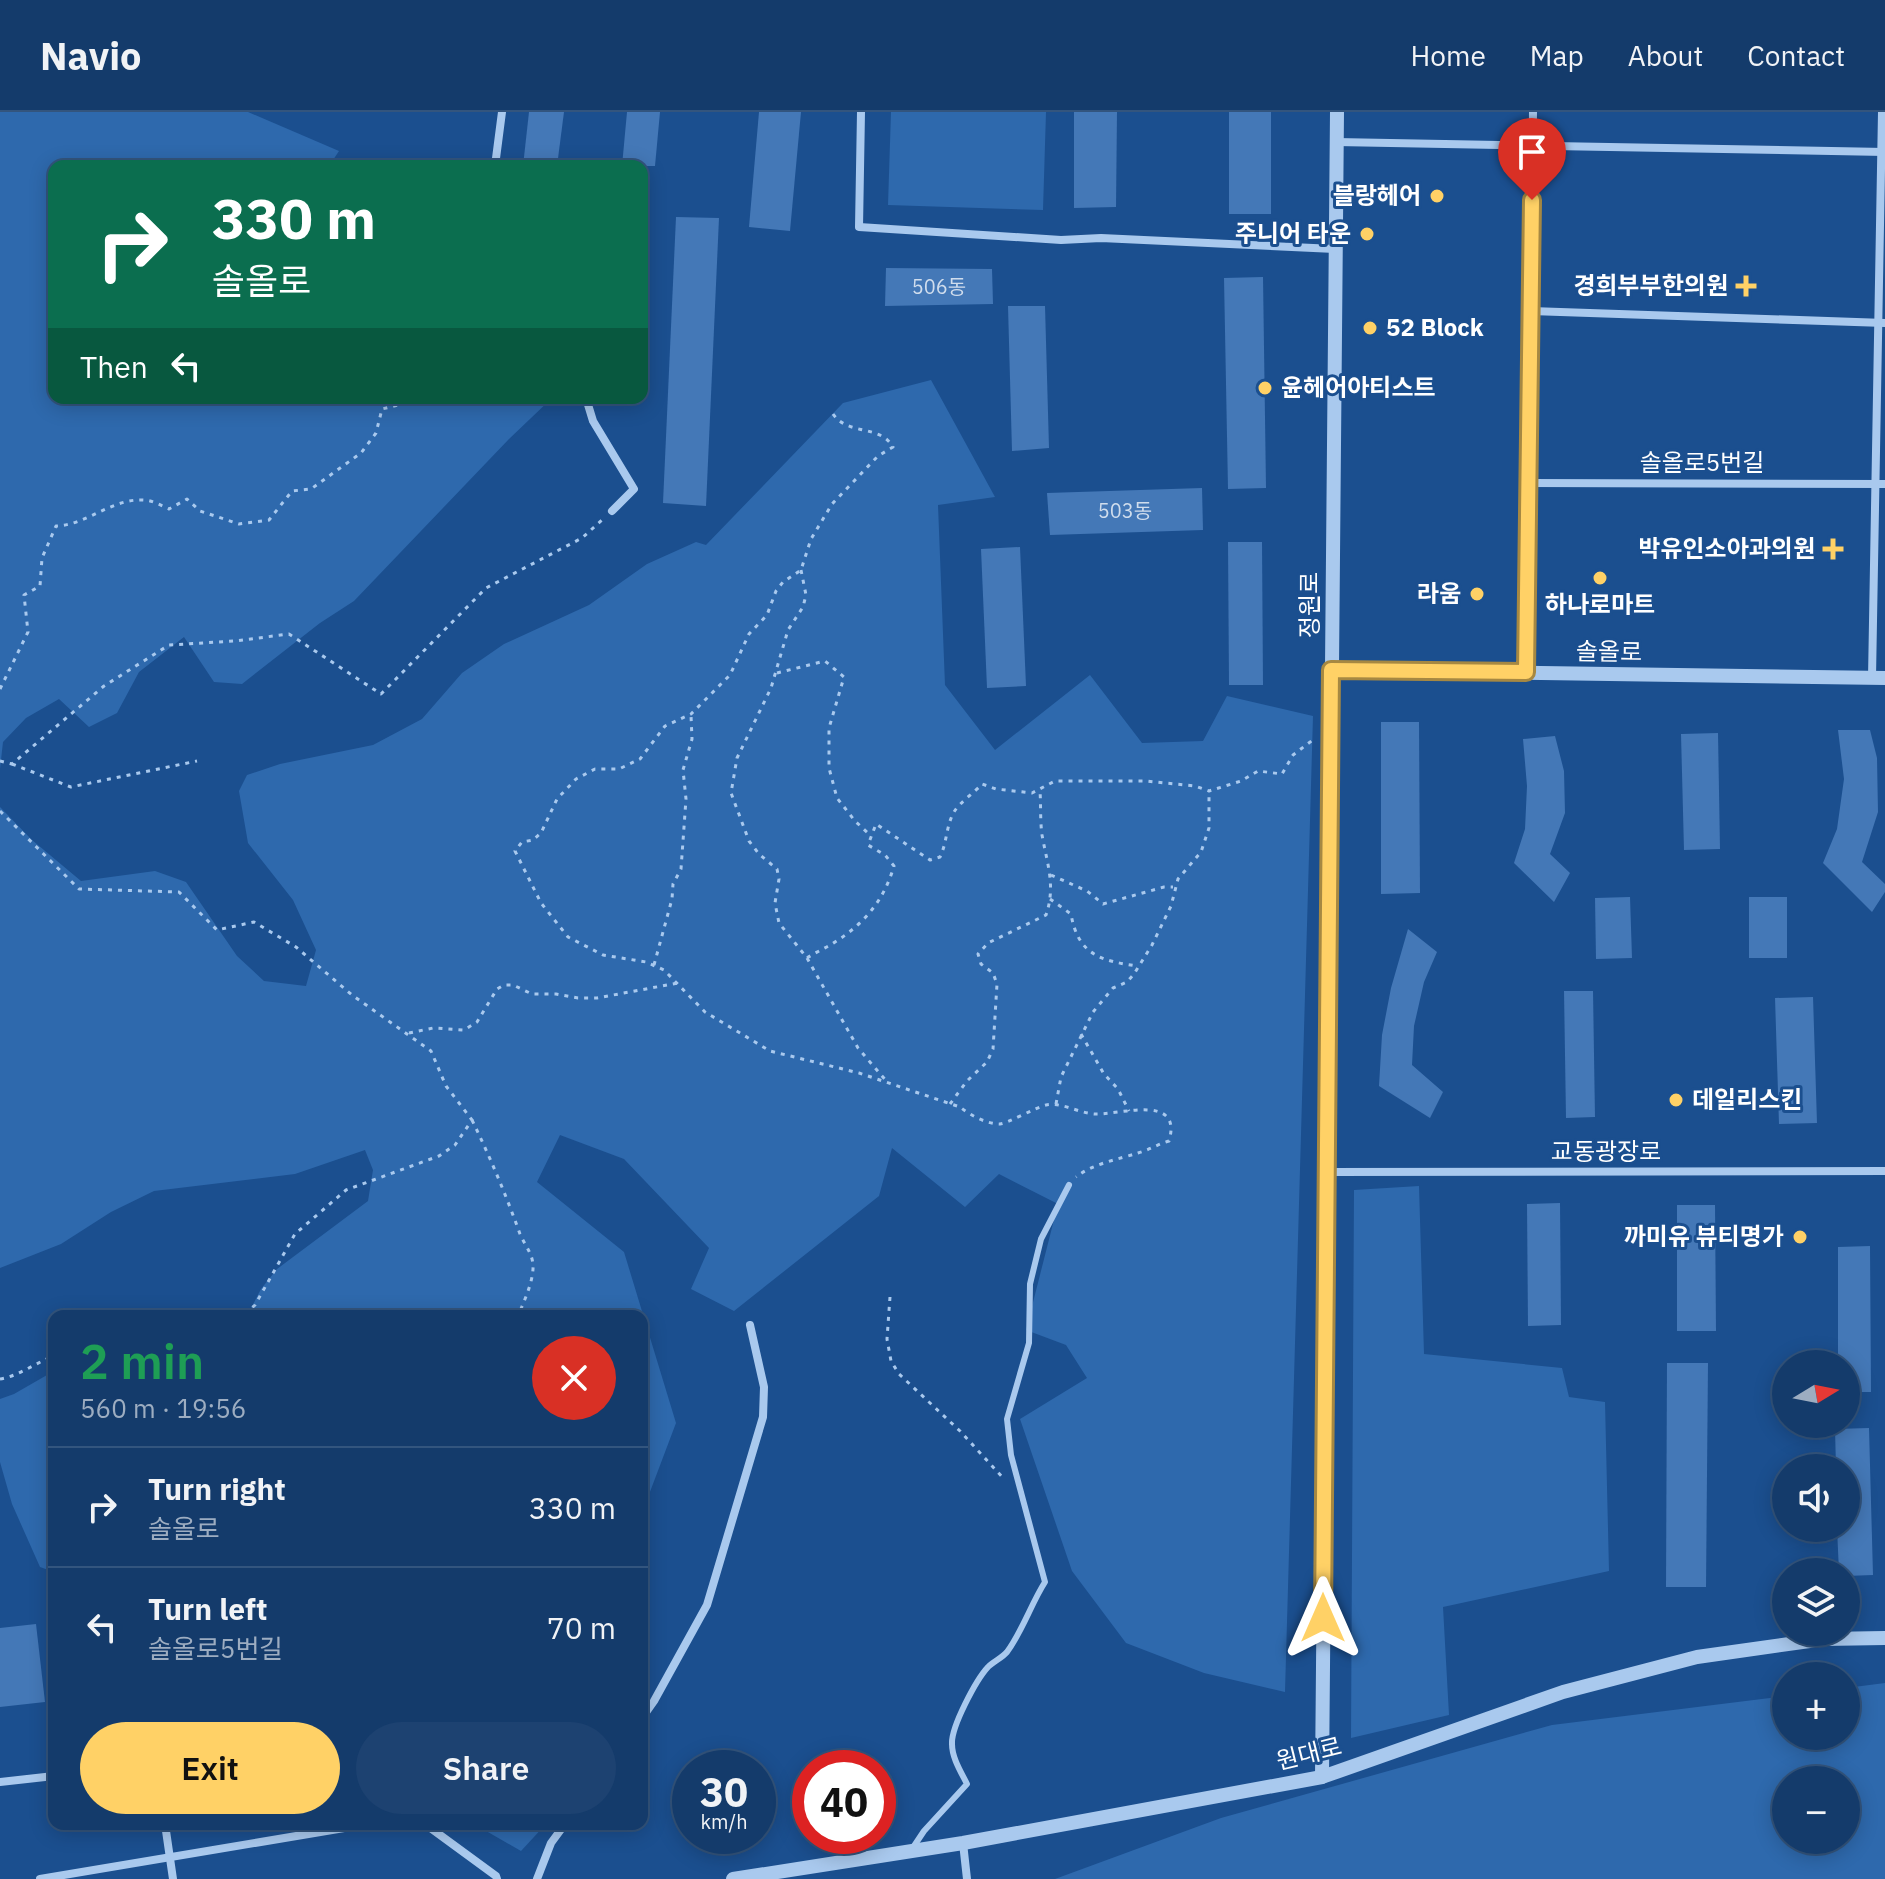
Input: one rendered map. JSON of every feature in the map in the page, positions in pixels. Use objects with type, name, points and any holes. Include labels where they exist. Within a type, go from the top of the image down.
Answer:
[{"type":"street","points":[[496,160],[502,112]]},
{"type":"street","points":[[861,112],[859,227],[1061,240],[1101,238],[1335,249]]},
{"type":"street","name":"정원로","points":[[1322,1777],[1337,112]]},
{"type":"street","points":[[1526,672],[1533,112]]},
{"type":"street","points":[[1878,678],[1882,112]]},
{"type":"street","points":[[1335,142],[1883,152]]},
{"type":"street","points":[[1531,311],[1882,322]]},
{"type":"street","points":[[588,404],[593,421],[634,489],[612,511]]},
{"type":"street","name":"솔올로5번길","points":[[1529,483],[1880,484]]},
{"type":"street","name":"솔올로","points":[[1331,670],[1878,678]]},
{"type":"street","name":"교동광장로","points":[[1326,1172],[1885,1171]]},
{"type":"street","points":[[648,1710],[707,1605],[763,1417],[764,1387],[750,1325]]},
{"type":"street","name":"원대로","points":[[733,1879],[963,1843],[1322,1777],[1563,1692],[1697,1657],[1824,1639],[1885,1638]]},
{"type":"street","points":[[0,1782],[48,1777]]},
{"type":"street","points":[[166,1830],[173,1879]]},
{"type":"street","points":[[40,1879],[332,1830]]},
{"type":"street","points":[[433,1830],[497,1879]]},
{"type":"street","points":[[537,1879],[551,1843],[561,1830]]},
{"type":"street","points":[[963,1843],[967,1879]]},
{"type":"lane","points":[[911,1850],[967,1784],[956,1762],[953,1734],[972,1688],[989,1666],[1005,1655],[1045,1582],[1011,1455],[1007,1419],[1029,1343],[1030,1284],[1041,1239],[1069,1185]]},
{"type":"path","points":[[0,689],[28,632],[24,595],[40,586],[42,558],[56,526],[72,525],[113,506],[145,499],[169,509],[187,499],[200,511],[239,524],[269,520],[292,491],[311,489],[361,453],[376,433],[382,409],[402,404]]},
{"type":"path","points":[[833,414],[846,427],[881,435],[889,439],[893,447],[878,456],[839,494],[811,539],[801,570],[806,595],[803,607],[788,630],[777,673],[737,758],[731,793],[749,841],[777,869],[779,879],[775,903],[779,923],[807,958],[858,1048],[890,1085]]},
{"type":"path","points":[[12,764],[104,686],[169,645],[289,634],[381,694],[486,588],[582,538],[612,511]]},
{"type":"path","points":[[801,570],[776,591],[767,615],[749,634],[730,675],[691,714],[665,726],[649,751],[628,766],[595,769],[576,779],[557,799],[541,833],[533,840],[522,842],[515,851],[541,903],[568,937],[603,955],[654,965],[678,983],[705,1012],[770,1051],[833,1066],[950,1104],[972,1117],[1001,1124],[1045,1105],[1056,1104],[1092,1114],[1157,1110],[1171,1124],[1169,1141],[1138,1153],[1123,1155],[1107,1164],[1093,1166],[1069,1185]]},
{"type":"path","points":[[777,673],[825,661],[844,677],[829,728],[829,768],[837,798],[870,834]]},
{"type":"path","points":[[654,965],[672,899],[673,884],[681,869],[686,799],[683,770],[692,739],[691,714]]},
{"type":"path","points":[[807,958],[862,921],[887,890],[894,866],[885,855],[868,845],[876,824],[930,860],[940,857],[952,815],[958,806],[982,784],[1032,793],[1040,791],[1047,784],[1066,780],[1145,781],[1195,786],[1209,791],[1241,781],[1258,771],[1282,774],[1293,755],[1308,742],[1331,731]]},
{"type":"path","points":[[0,761],[71,787],[197,761]]},
{"type":"path","points":[[950,1104],[967,1081],[987,1062],[993,1049],[997,984],[993,973],[981,964],[978,954],[988,943],[1046,915],[1051,875],[1042,834],[1040,791]]},
{"type":"path","points":[[1056,1104],[1061,1077],[1093,1012],[1113,988],[1127,982],[1139,966],[1171,906],[1174,887],[1182,872],[1201,852],[1206,841],[1209,791]]},
{"type":"path","points":[[0,811],[79,889],[179,892],[217,930],[254,922],[296,947],[352,995],[431,1051],[446,1086],[472,1120],[531,1254],[531,1284],[520,1310]]},
{"type":"path","points":[[1051,875],[1087,891],[1103,904],[1174,887]]},
{"type":"path","points":[[1050,899],[1071,914],[1073,929],[1086,950],[1094,956],[1139,966]]},
{"type":"path","points":[[408,1034],[433,1028],[464,1030],[477,1022],[497,989],[504,985],[513,985],[532,994],[588,998],[678,983]]},
{"type":"path","points":[[1081,1034],[1129,1111]]},
{"type":"path","points":[[250,1310],[295,1234],[305,1225],[346,1190],[439,1156],[455,1145],[472,1120]]},
{"type":"path","points":[[890,1297],[887,1339],[891,1361],[899,1374],[960,1431],[1025,1503]]},
{"type":"path","points":[[0,1379],[14,1377],[31,1364],[48,1358]]},
{"type":"shaded area","points":[[0,112],[248,112],[339,151],[333,160],[48,160],[48,404],[546,404],[354,601],[320,623],[242,684],[214,682],[184,637],[139,672],[117,713],[89,727],[59,699],[26,718],[3,742],[0,769]]},
{"type":"shaded area","points":[[891,112],[1046,112],[1043,210],[888,205]]},
{"type":"shaded area","points":[[931,380],[995,497],[938,505],[945,685],[995,750],[1090,675],[1142,743],[1203,741],[1227,696],[1313,716],[1285,1692],[1204,1673],[1126,1643],[1072,1571],[1020,1419],[1087,1378],[1066,1345],[1026,1330],[1058,1204],[999,1174],[965,1207],[892,1148],[879,1196],[734,1311],[691,1289],[709,1248],[624,1159],[560,1135],[537,1182],[624,1252],[642,1310],[250,1310],[261,1289],[277,1269],[368,1201],[373,1170],[365,1150],[295,1174],[154,1191],[111,1212],[61,1244],[0,1268],[0,807],[32,840],[81,881],[155,871],[186,882],[237,956],[264,981],[306,986],[316,950],[293,900],[248,843],[239,791],[247,775],[280,764],[373,745],[422,719],[462,673],[504,644],[589,605],[647,564],[696,542],[706,545],[843,403]]},
{"type":"shaded area","points":[[1419,1186],[1424,1354],[1562,1368],[1569,1397],[1605,1402],[1609,1571],[1443,1607],[1449,1715],[1351,1738],[1354,1190]]},
{"type":"shaded area","points":[[648,1331],[676,1423],[648,1497]]},
{"type":"shaded area","points":[[48,1374],[48,1570],[40,1567],[12,1504],[0,1462],[0,1399]]},
{"type":"shaded area","points":[[1885,1683],[1885,1879],[1055,1879],[1221,1818],[1552,1725],[1772,1698],[1772,1750],[1860,1750],[1860,1686]]},
{"type":"shaded area","points":[[484,1830],[540,1830],[521,1851]]},
{"type":"building","points":[[529,112],[564,112],[558,160],[524,160]]},
{"type":"building","points":[[627,112],[660,112],[655,166],[648,166],[648,160],[623,160]]},
{"type":"building","points":[[759,112],[801,112],[790,231],[749,227]]},
{"type":"building","points":[[1074,112],[1117,112],[1116,207],[1074,208]]},
{"type":"building","points":[[1229,112],[1271,112],[1271,214],[1229,214]]},
{"type":"building","points":[[676,217],[719,218],[706,506],[663,503]]},
{"type":"building","points":[[886,268],[992,269],[993,304],[885,306]]},
{"type":"building","points":[[1263,277],[1266,488],[1228,489],[1224,278]]},
{"type":"building","points":[[1008,306],[1045,306],[1049,448],[1012,451]]},
{"type":"building","points":[[1202,488],[1203,530],[1050,535],[1047,493]]},
{"type":"building","points":[[1228,542],[1262,542],[1263,685],[1229,685]]},
{"type":"building","points":[[1020,547],[1026,686],[987,688],[981,549]]},
{"type":"building","points":[[1381,722],[1419,722],[1420,893],[1381,894]]},
{"type":"building","points":[[1838,730],[1870,730],[1877,758],[1878,812],[1862,862],[1885,884],[1885,892],[1872,912],[1823,863],[1837,829],[1844,779]]},
{"type":"building","points":[[1718,733],[1720,849],[1684,850],[1681,734]]},
{"type":"building","points":[[1555,736],[1564,771],[1565,813],[1550,854],[1570,873],[1554,902],[1514,863],[1525,829],[1527,786],[1523,739]]},
{"type":"building","points":[[1630,897],[1632,958],[1596,959],[1595,898]]},
{"type":"building","points":[[1749,897],[1787,897],[1787,958],[1749,958]]},
{"type":"building","points":[[1408,929],[1437,952],[1424,982],[1414,1026],[1412,1065],[1443,1092],[1430,1118],[1379,1086],[1382,1035],[1391,988]]},
{"type":"building","points":[[1564,991],[1593,991],[1595,1117],[1566,1118]]},
{"type":"building","points":[[1813,997],[1817,1123],[1779,1124],[1775,998]]},
{"type":"building","points":[[1560,1203],[1561,1325],[1528,1326],[1527,1204]]},
{"type":"building","points":[[1677,1205],[1715,1205],[1716,1331],[1677,1331]]},
{"type":"building","points":[[1870,1246],[1871,1392],[1860,1392],[1860,1350],[1838,1350],[1838,1247]]},
{"type":"building","points":[[1667,1363],[1708,1363],[1706,1587],[1666,1587]]},
{"type":"building","points":[[1860,1428],[1869,1428],[1873,1575],[1860,1575],[1860,1558],[1838,1558],[1838,1542],[1860,1542],[1860,1454],[1836,1454],[1835,1438],[1860,1438]]},
{"type":"building","points":[[36,1624],[45,1702],[0,1707],[0,1628]]},
{"type":"place","name":"블랑헤어","points":[[1437,196]]},
{"type":"place","name":"주니어 타운","points":[[1367,234]]},
{"type":"place","name":"경희부부한의원","points":[[1746,286]]},
{"type":"place","name":"52 Block","points":[[1370,328]]},
{"type":"place","name":"윤헤어아티스트","points":[[1265,388]]},
{"type":"place","name":"박유인소아과의원","points":[[1833,549]]},
{"type":"place","name":"하나로마트","points":[[1600,578]]},
{"type":"place","name":"라움","points":[[1477,594]]},
{"type":"place","name":"데일리스킨","points":[[1676,1100]]},
{"type":"place","name":"까미유 뷰티명가","points":[[1800,1237]]},
{"type":"route","points":[[1323,1618],[1331,670],[1526,672],[1532,200]]}]
